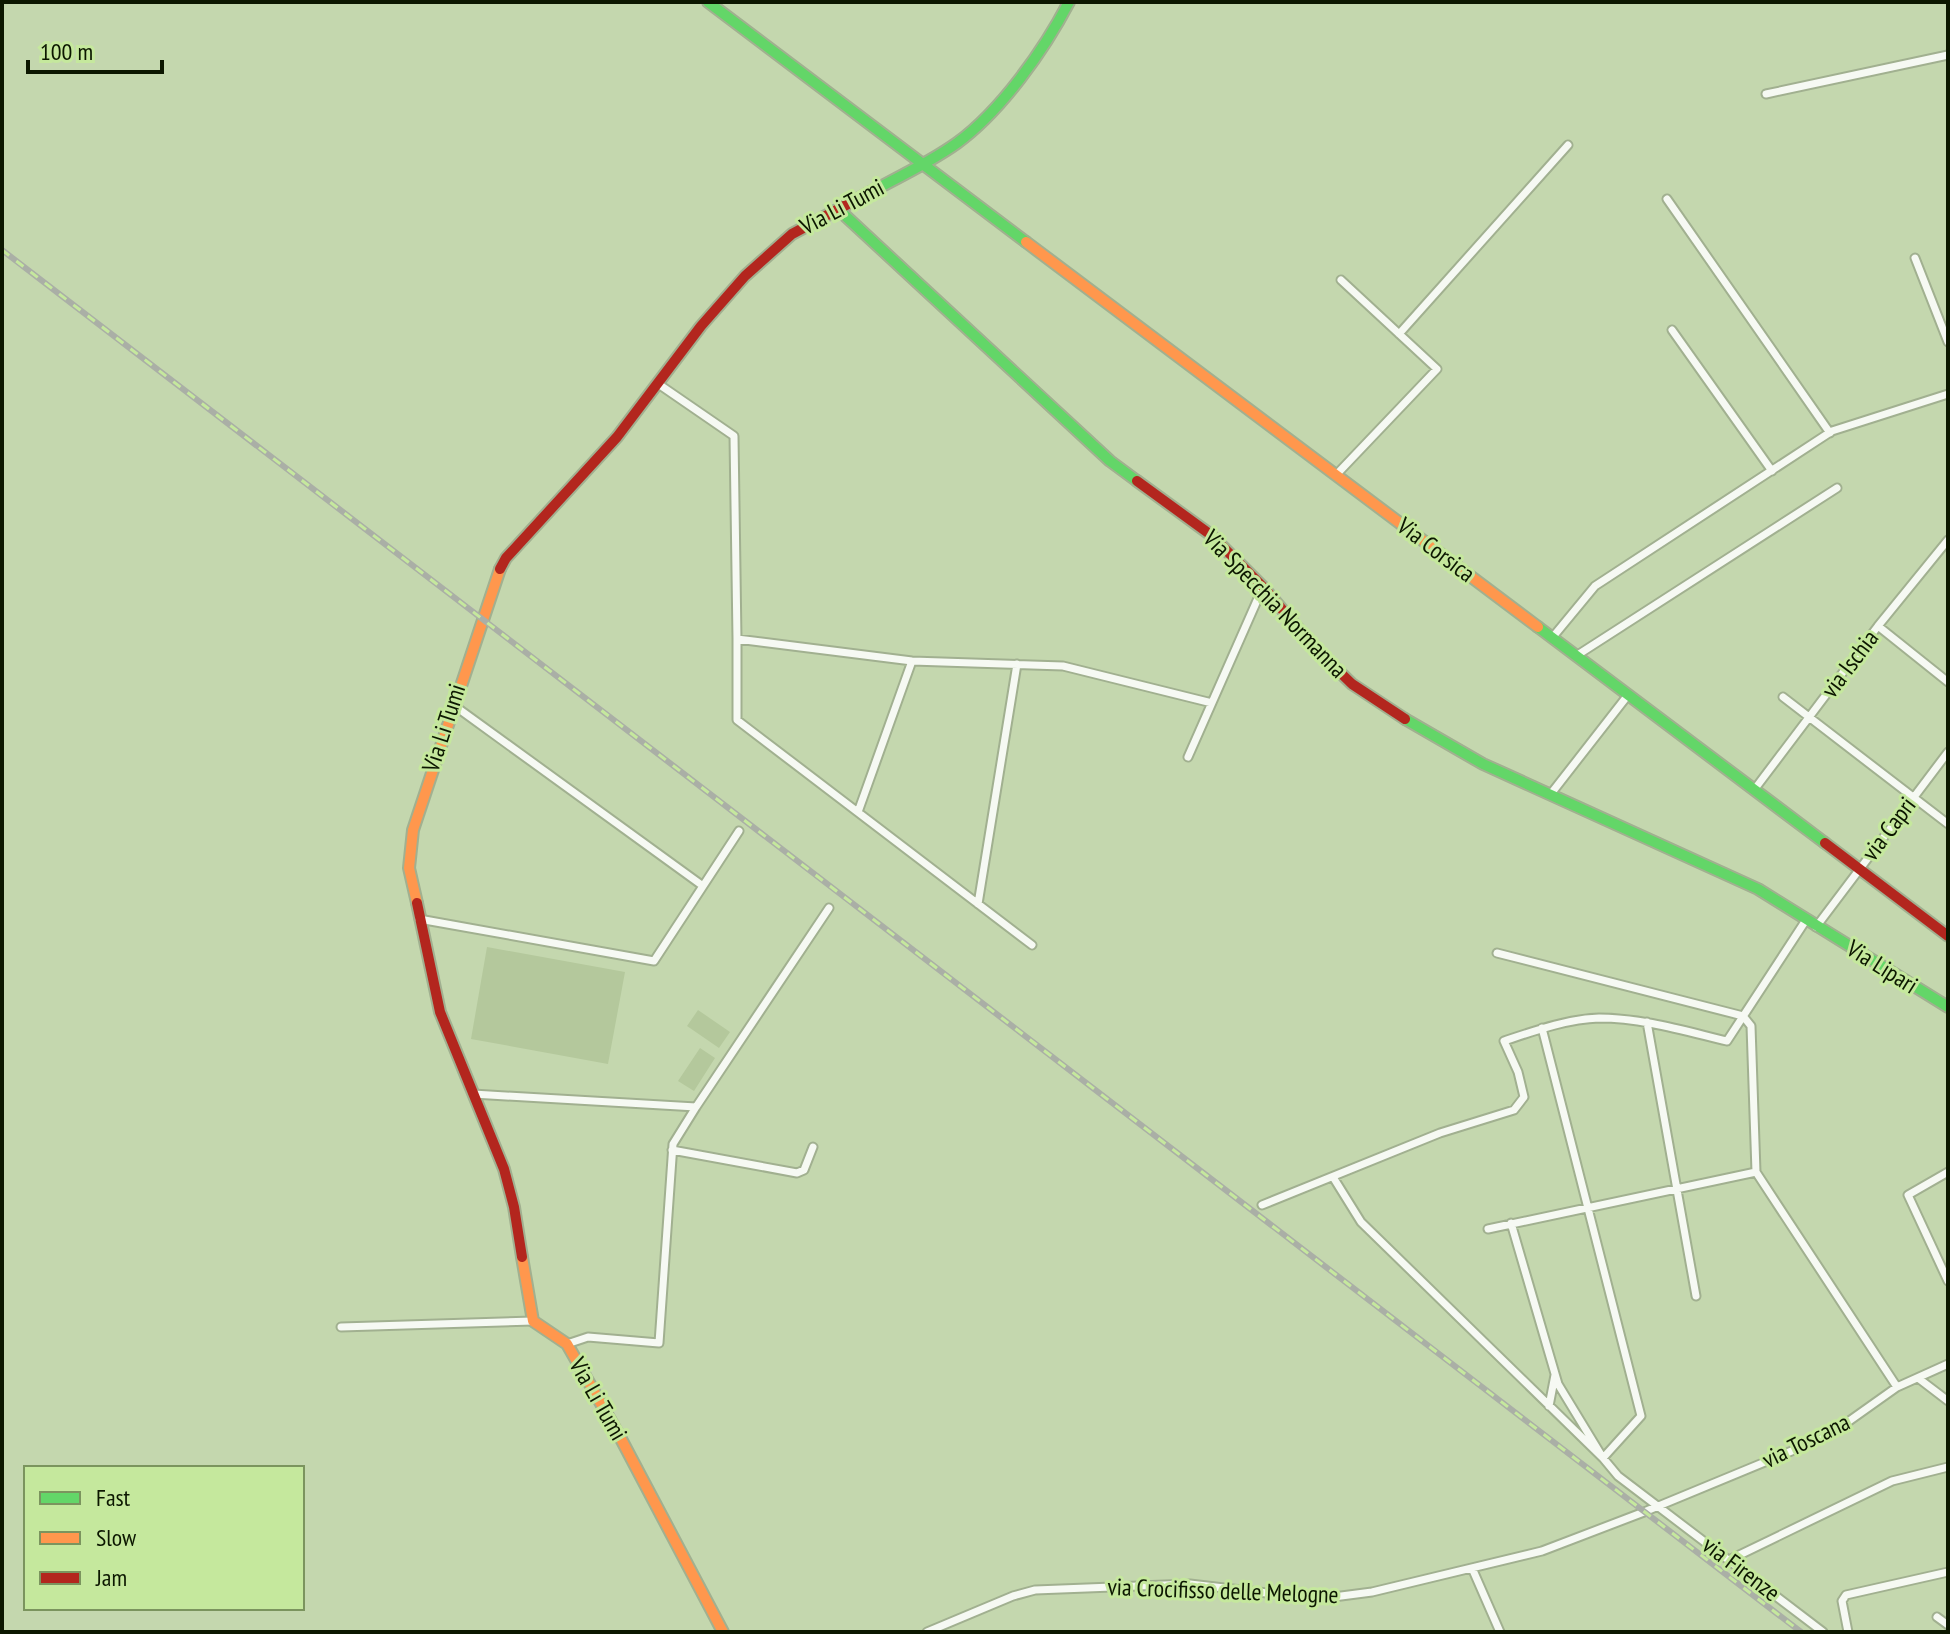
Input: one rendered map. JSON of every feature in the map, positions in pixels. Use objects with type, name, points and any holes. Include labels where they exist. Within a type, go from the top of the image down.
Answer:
[{"type":"street","name":"Via Corsica","points":[[708,2],[1948,936]]},
{"type":"street","name":"Via Li Tumi","points":[[723,1632],[567,1344],[533,1321],[514,1207],[504,1169],[440,1012],[409,868],[413,830],[481,617],[506,558],[617,437],[701,326],[745,276],[792,234],[924,164],[966,136],[1005,95],[1050,38],[1069,2]]},
{"type":"street","points":[[1766,94],[1948,55]]},
{"type":"street","points":[[1399,334],[1568,145]]},
{"type":"street","points":[[1667,199],[1830,433]]},
{"type":"street","name":"Via Specchia Normanna","points":[[839,210],[1110,461],[1211,535],[1352,684],[1409,722],[1471,757],[1758,889],[1816,927]]},
{"type":"street","points":[[1915,258],[1948,342]]},
{"type":"street","points":[[1336,475],[1437,369],[1341,280]]},
{"type":"street","points":[[1672,330],[1772,471]]},
{"type":"street","points":[[657,383],[734,436],[737,720],[1032,945]]},
{"type":"street","points":[[1552,638],[1595,586],[1830,433],[1948,394]]},
{"type":"street","points":[[1576,656],[1837,488]]},
{"type":"street","name":"via Ischia","points":[[1754,790],[1878,626],[1948,540]]},
{"type":"street","points":[[1188,757],[1263,587]]},
{"type":"street","points":[[1878,626],[1948,682]]},
{"type":"street","points":[[737,639],[912,661],[1063,666],[1212,703]]},
{"type":"street","points":[[858,812],[912,661]]},
{"type":"street","points":[[978,904],[1017,664]]},
{"type":"street","points":[[1550,795],[1628,695]]},
{"type":"street","points":[[1783,697],[1948,824]]},
{"type":"street","points":[[452,704],[703,886]]},
{"type":"street","name":"via Capri","points":[[1816,927],[1948,752]]},
{"type":"street","points":[[419,919],[654,961],[739,831]]},
{"type":"street","points":[[567,1344],[588,1337],[659,1343],[673,1144],[829,908]]},
{"type":"street","points":[[1262,1205],[1440,1133],[1514,1110],[1524,1097],[1518,1072],[1504,1041],[1542,1028],[1598,1018],[1647,1022],[1727,1041],[1806,920]]},
{"type":"street","name":"Via Lipari","points":[[1816,927],[1948,1007]]},
{"type":"street","points":[[1497,953],[1743,1016],[1751,1026],[1756,1172],[1897,1387]]},
{"type":"street","points":[[1647,1022],[1696,1296]]},
{"type":"street","points":[[1542,1028],[1641,1416],[1603,1458]]},
{"type":"street","points":[[473,1094],[696,1107]]},
{"type":"street","points":[[672,1150],[797,1173],[804,1170],[813,1147]]},
{"type":"street","points":[[1488,1229],[1756,1172]]},
{"type":"street","points":[[1948,1172],[1908,1195],[1948,1281]]},
{"type":"street","points":[[1333,1177],[1361,1222],[1603,1458]]},
{"type":"street","points":[[1511,1223],[1558,1384],[1603,1458]]},
{"type":"street","points":[[341,1327],[533,1321]]},
{"type":"street","name":"via Toscana","points":[[1659,1506],[1828,1436],[1897,1387],[1948,1364]]},
{"type":"street","points":[[1549,1406],[1555,1372]]},
{"type":"street","points":[[1918,1378],[1948,1401]]},
{"type":"street","name":"via Firenze","points":[[1603,1458],[1618,1476],[1823,1632]]},
{"type":"street","points":[[1729,1560],[1892,1481],[1948,1467]]},
{"type":"street","name":"via Crocifisso delle Melogne","points":[[927,1632],[1035,1590],[1190,1584],[1318,1599],[1372,1592],[1542,1551],[1659,1506]]},
{"type":"street","points":[[1472,1568],[1500,1632]]},
{"type":"street","points":[[1848,1632],[1842,1601],[1846,1595],[1948,1572]]},
{"type":"street","points":[[1937,1617],[1948,1625]]},
{"type":"green space","points":[[487,947],[625,972],[608,1064],[471,1039]]},
{"type":"green space","points":[[698,1010],[730,1032],[719,1048],[687,1026]]},
{"type":"green space","points":[[700,1048],[715,1058],[694,1091],[678,1081]]},
{"type":"railway","points":[[2,250],[1801,1632]]},
{"type":"traffic: fast","points":[[708,2],[1026,242]]},
{"type":"traffic: fast","points":[[876,189],[947,150],[990,114],[1034,59],[1069,2]]},
{"type":"traffic: fast","points":[[839,210],[1110,461],[1137,481]]},
{"type":"traffic: fast","points":[[1538,627],[1825,843]]},
{"type":"traffic: fast","points":[[1405,719],[1483,764],[1758,889],[1948,1007]]},
{"type":"traffic: slow","points":[[1026,242],[1538,627]]},
{"type":"traffic: slow","points":[[417,903],[409,868],[413,830],[500,569]]},
{"type":"traffic: slow","points":[[522,1257],[533,1321],[567,1344],[723,1632]]},
{"type":"traffic: jam","points":[[500,569],[506,558],[617,437],[701,326],[745,276],[792,234],[876,189]]},
{"type":"traffic: jam","points":[[1137,481],[1211,535],[1352,684],[1405,719]]},
{"type":"traffic: jam","points":[[1825,843],[1948,936]]},
{"type":"traffic: jam","points":[[417,903],[440,1012],[504,1169],[522,1257]]}]
